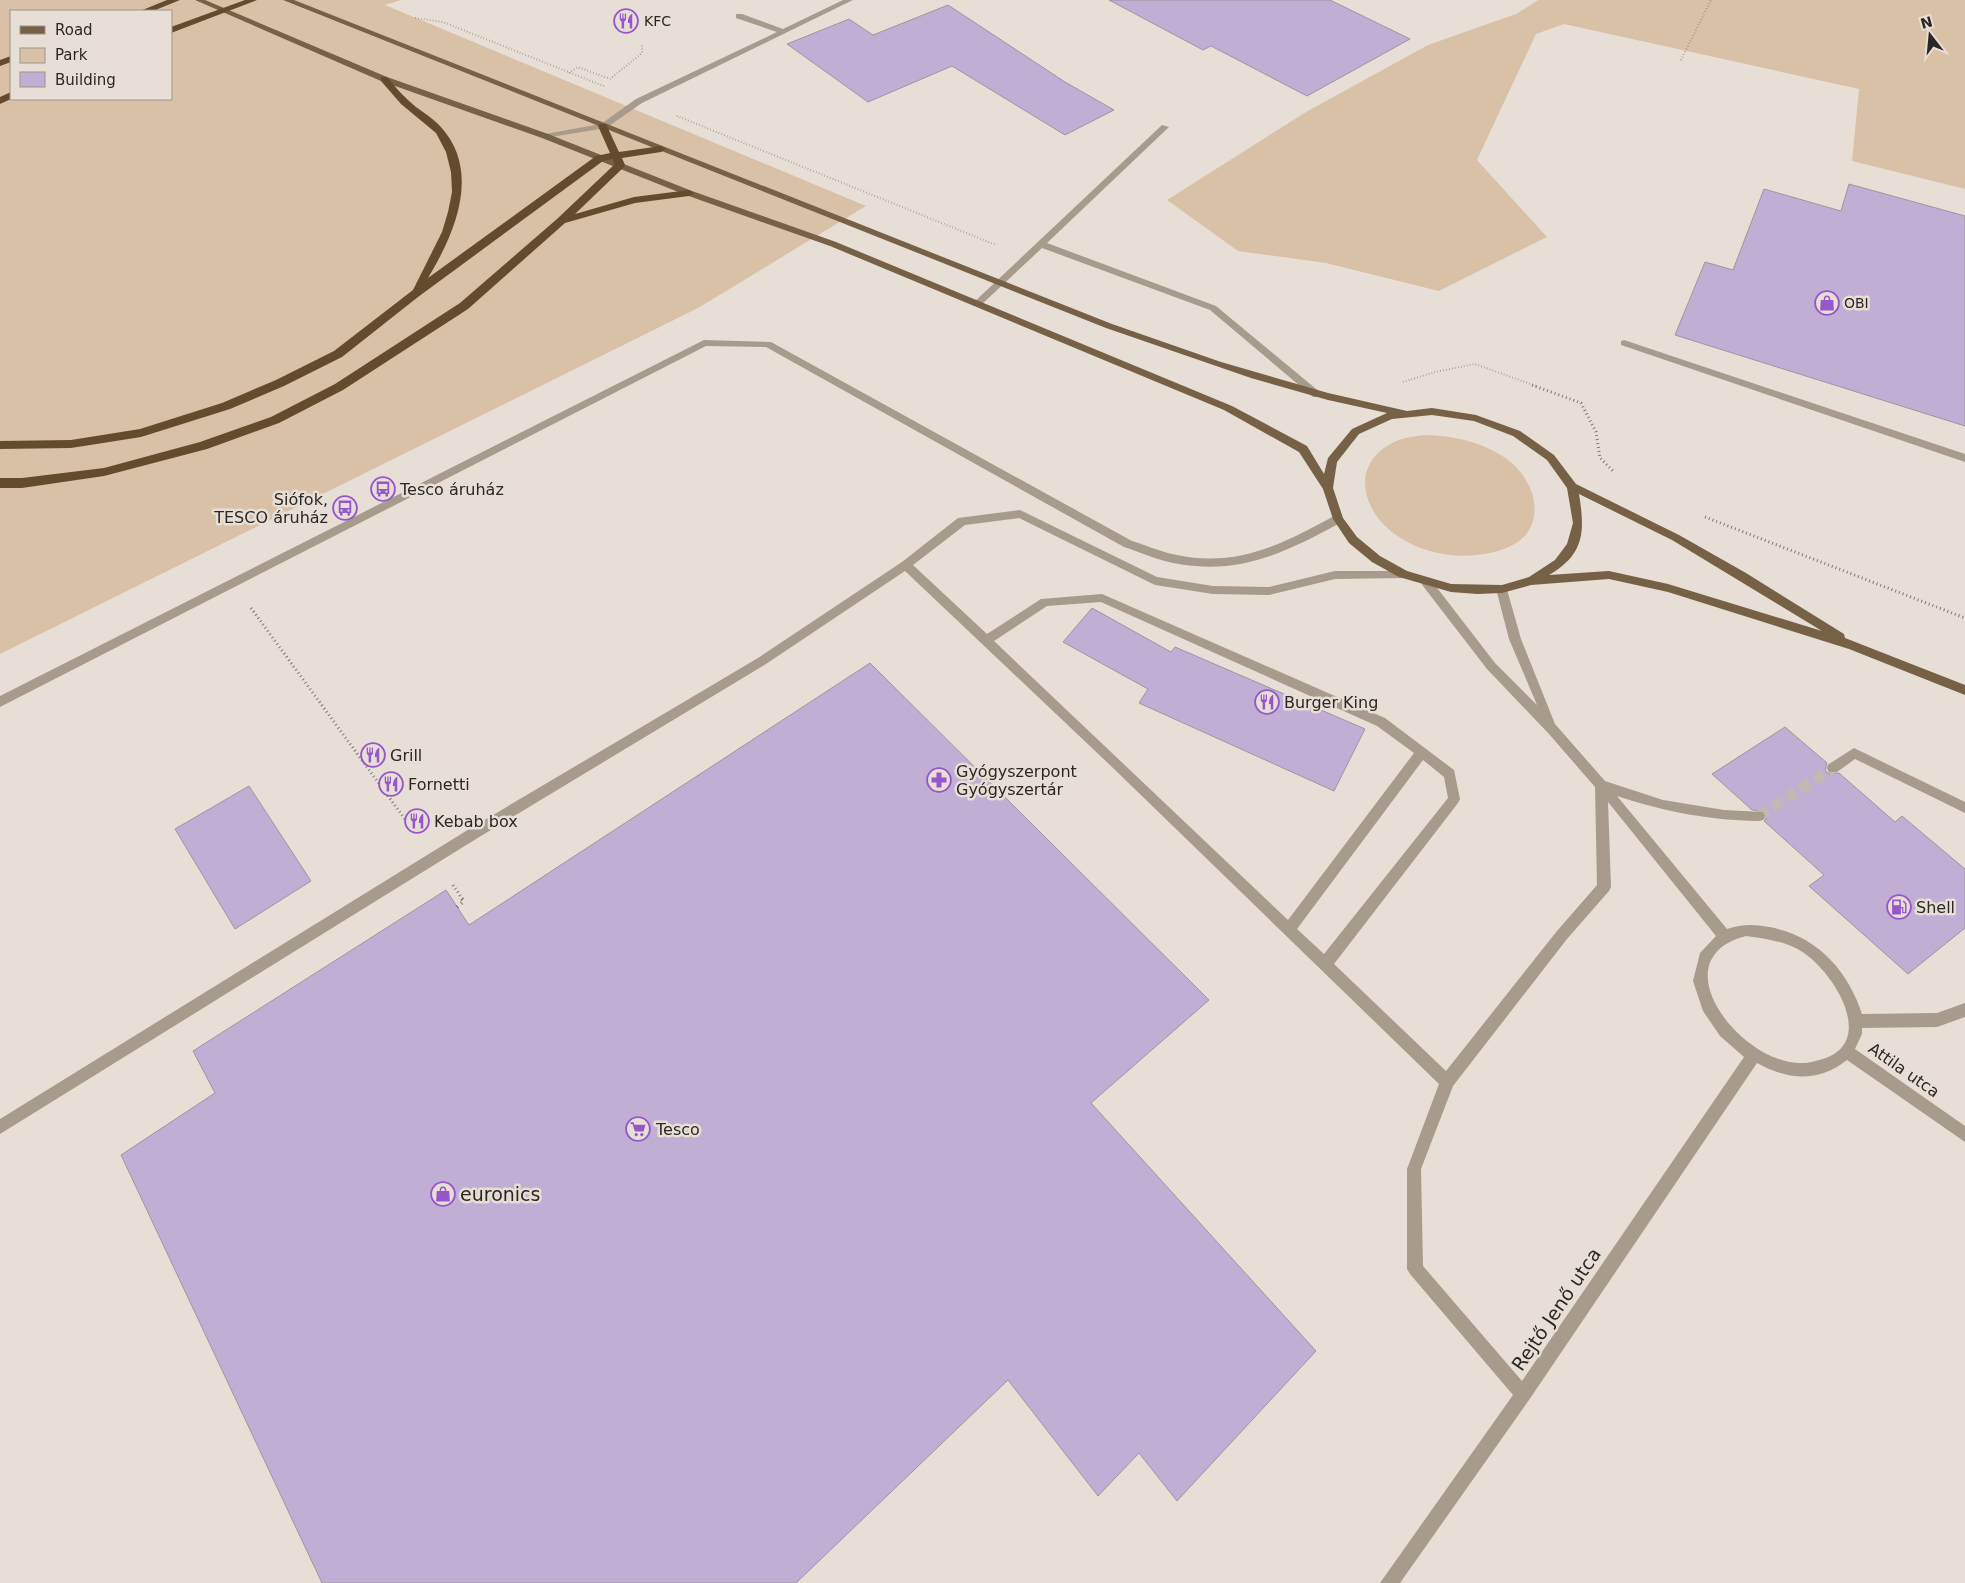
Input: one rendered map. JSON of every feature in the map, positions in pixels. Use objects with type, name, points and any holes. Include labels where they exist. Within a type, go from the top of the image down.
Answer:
[{"type":"highway","points":[[148,10],[176,0]]},
{"type":"highway","points":[[172,30],[253,0]]},
{"type":"highway","points":[[384,79],[404,101],[439,131],[450,152],[459,180],[453,216],[437,255],[414,294]]},
{"type":"highway","points":[[603,126],[618,160]]},
{"type":"highway","points":[[0,445],[71,444],[142,432],[226,406],[280,383],[338,354],[414,294],[600,158],[618,160],[661,149]]},
{"type":"highway","points":[[0,483],[22,483],[104,472],[203,446],[275,420],[339,388],[464,306],[561,221],[618,160]]},
{"type":"highway","points":[[561,221],[634,200],[690,193]]},
{"type":"main road","points":[[199,0],[384,79],[545,136],[600,158]]},
{"type":"main road","points":[[287,0],[1109,326],[1196,358],[1318,395],[1403,413],[1444,411],[1477,418],[1506,428],[1533,444],[1556,464],[1572,487],[1579,510],[1576,538],[1560,562],[1532,580]]},
{"type":"main road","points":[[618,160],[690,193],[833,244],[1228,408],[1303,449],[1328,488],[1338,519],[1354,540],[1376,559],[1403,574],[1426,582],[1477,590],[1502,589],[1532,580],[1609,575],[1668,588],[1852,645],[1965,690]]},
{"type":"main road","points":[[1328,488],[1331,463],[1345,441],[1365,426],[1403,413]]},
{"type":"main road","points":[[1572,487],[1613,505],[1764,588],[1852,645]]},
{"type":"street","points":[[545,136],[603,126],[639,101],[849,0]]},
{"type":"street","points":[[739,16],[782,31]]},
{"type":"street","points":[[977,304],[1165,127]]},
{"type":"street","points":[[1041,244],[1213,308],[1318,395]]},
{"type":"street","points":[[0,702],[704,343],[768,344],[1128,544],[1179,560],[1234,564],[1275,552],[1338,519]]},
{"type":"street","points":[[1624,343],[1965,458]]},
{"type":"street","points":[[0,1127],[434,858],[762,661],[906,565],[962,521],[1020,514],[1156,581],[1213,590],[1269,591],[1335,575],[1403,574]]},
{"type":"street","points":[[906,565],[1447,1082]]},
{"type":"street","points":[[1426,582],[1492,666],[1553,730],[1725,936]]},
{"type":"street","points":[[1502,589],[1515,639],[1553,730]]},
{"type":"street","points":[[986,640],[1045,602],[1102,598],[1381,722],[1450,774],[1454,799],[1325,964]]},
{"type":"street","points":[[1289,929],[1421,753]]},
{"type":"street","points":[[1833,768],[1854,753],[1965,808]]},
{"type":"street","points":[[1601,786],[1663,805],[1724,815],[1760,816]]},
{"type":"street","points":[[1523,1394],[1415,1269],[1414,1169],[1447,1082],[1562,935],[1604,887],[1601,786]]},
{"type":"street","points":[[1746,930],[1770,932],[1795,941],[1818,955],[1838,975],[1851,997],[1856,1021],[1854,1037],[1847,1051],[1830,1065],[1807,1070],[1780,1067],[1753,1056],[1728,1037],[1711,1014],[1701,990],[1700,967],[1709,949],[1725,936],[1746,930]]},
{"type":"street","points":[[1856,1021],[1937,1020],[1965,1010]]},
{"type":"street","name":"Attila utca","points":[[1847,1051],[1965,1135]]},
{"type":"street","name":"Rejtő Jenő utca","points":[[1389,1583],[1523,1394],[1753,1056]]},
{"type":"path","points":[[1681,60],[1711,0]]},
{"type":"path","points":[[406,16],[443,22],[1027,257]]},
{"type":"path","points":[[569,73],[578,67],[610,79],[642,53],[642,45]]},
{"type":"path","points":[[1547,390],[1581,403],[1596,432],[1600,458],[1619,477]]},
{"type":"path","points":[[1704,516],[1965,618]]},
{"type":"path","points":[[233,583],[464,901],[457,907]]},
{"type":"green space","points":[[0,0],[401,0],[385,5],[866,206],[698,308],[0,654]]},
{"type":"green space","points":[[1538,0],[1965,0],[1965,189],[1852,161],[1859,89],[1564,24],[1536,34],[1477,160],[1547,237],[1439,291],[1326,263],[1238,251],[1167,200],[1306,112],[1428,45],[1516,14]]},
{"type":"green space","points":[[1425,435],[1456,438],[1476,443],[1504,457],[1516,467],[1532,492],[1534,506],[1533,519],[1528,531],[1519,541],[1491,553],[1464,556],[1450,555],[1436,553],[1411,544],[1385,526],[1375,514],[1368,500],[1365,486],[1366,473],[1372,460],[1383,449],[1402,439]]},
{"type":"building","points":[[1109,0],[1330,0],[1410,39],[1307,96],[1211,46],[1203,50]]},
{"type":"building","points":[[948,5],[1065,82],[1114,110],[1065,135],[952,66],[868,102],[787,44],[849,19],[873,35]]},
{"type":"building","name":"OBI","points":[[1849,184],[1965,216],[1965,426],[1675,335],[1705,262],[1733,270],[1764,189],[1841,211]]},
{"type":"building","points":[[1092,608],[1171,652],[1175,647],[1365,729],[1334,791],[1139,703],[1148,689],[1063,642]]},
{"type":"building","name":"Tesco","points":[[870,663],[1209,1000],[1091,1103],[1316,1351],[1177,1501],[1139,1453],[1098,1496],[1008,1380],[796,1583],[322,1583],[121,1155],[215,1093],[193,1051],[446,890],[469,925]]},
{"type":"building","points":[[1785,727],[1827,763],[1825,769],[1827,773],[1839,773],[1895,822],[1902,816],[1965,869],[1965,928],[1908,974],[1809,886],[1824,875],[1764,821],[1767,817],[1765,811],[1752,810],[1712,774]]},
{"type":"building","points":[[249,786],[311,881],[235,929],[175,829]]},
{"type":"tunnel","points":[[1759,816],[1833,768]]},
{"type":"place","name":"KFC","points":[[626,21]]},
{"type":"place","name":"OBI","points":[[1827,303]]},
{"type":"place","name":"Tesco áruház","points":[[383,489]]},
{"type":"place","name":"Siófok, TESCO áruház","points":[[345,508]]},
{"type":"place","name":"Burger King","points":[[1267,702]]},
{"type":"place","name":"Grill","points":[[373,755]]},
{"type":"place","name":"Gyógyszerpont Gyógyszertár","points":[[939,780]]},
{"type":"place","name":"Fornetti","points":[[391,784]]},
{"type":"place","name":"Kebab box","points":[[417,821]]},
{"type":"place","name":"Shell","points":[[1899,907]]},
{"type":"place","name":"Tesco","points":[[638,1129]]},
{"type":"place","name":"euronics","points":[[443,1194]]}]
